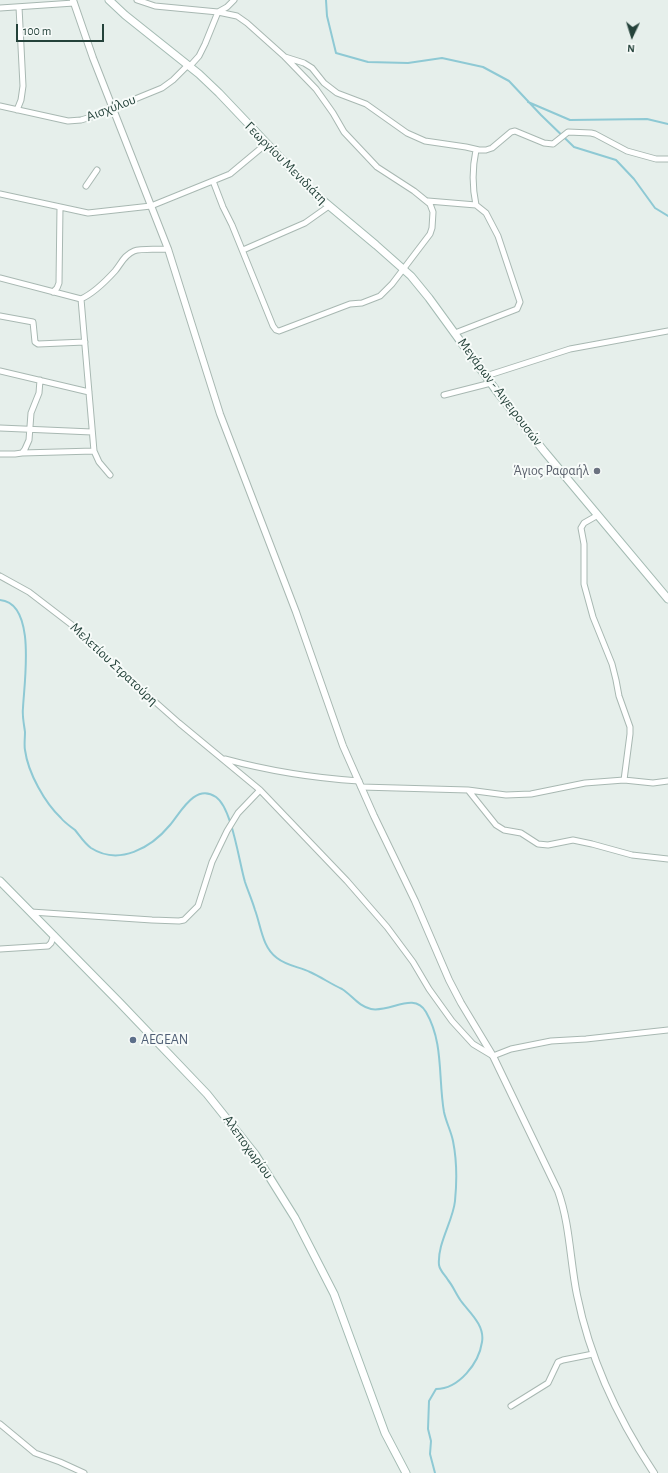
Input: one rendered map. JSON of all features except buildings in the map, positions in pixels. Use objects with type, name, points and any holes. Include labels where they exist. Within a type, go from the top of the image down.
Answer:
[{"type":"main road","name":"Γεωργίου Μενιδιάτη","points":[[109,0],[125,15],[189,65],[219,93],[314,193],[376,245],[402,270],[411,276],[456,333]]},
{"type":"main road","name":"Μεγάρων - Αιγειρουσών","points":[[456,333],[486,376],[544,451],[668,598]]},
{"type":"main road","name":"Αλεποχωρίου","points":[[0,881],[207,1094],[238,1132],[271,1179],[299,1225],[334,1294],[385,1433],[406,1473]]},
{"type":"street","points":[[137,0],[155,6],[218,12],[237,16],[247,22],[285,57],[316,89],[344,132],[377,168],[428,201],[433,212],[432,228],[428,239],[392,284],[380,296],[362,303],[350,304],[278,331],[273,326],[232,224],[222,207],[213,181]]},
{"type":"street","points":[[218,12],[227,7],[234,0]]},
{"type":"street","points":[[0,8],[73,1],[168,249],[220,414],[296,612],[344,746],[393,857],[415,901],[449,980],[461,1004],[493,1056],[553,1179],[562,1202],[577,1294],[587,1337],[613,1402],[654,1473]]},
{"type":"street","points":[[17,110],[24,86],[19,7]]},
{"type":"street","name":"Αισχύλου","points":[[0,106],[74,121],[91,117],[169,84],[199,56],[218,12]]},
{"type":"street","points":[[285,57],[304,62],[312,68],[324,83],[337,93],[370,106],[388,120],[416,138],[425,141],[466,147],[476,150],[486,150],[492,148],[511,132],[518,132],[544,143],[553,144],[568,132],[572,132],[595,134],[627,151],[656,159],[668,159]]},
{"type":"street","points":[[0,194],[88,213],[151,206],[230,174],[238,169],[266,144]]},
{"type":"street","points":[[476,150],[473,164],[472,188],[476,206]]},
{"type":"street","points":[[86,186],[97,170]]},
{"type":"street","points":[[428,201],[476,206],[486,213],[498,236],[520,302],[517,309],[456,333]]},
{"type":"street","points":[[243,250],[305,222],[329,206]]},
{"type":"street","points":[[53,292],[59,283],[60,207]]},
{"type":"street","points":[[0,278],[81,299],[91,294],[103,284],[124,258],[132,252],[136,250],[168,249]]},
{"type":"street","points":[[81,299],[94,451],[99,462],[110,475]]},
{"type":"street","points":[[0,316],[33,322],[34,338],[35,342],[38,344],[85,342]]},
{"type":"street","points":[[486,376],[570,349],[668,331]]},
{"type":"street","points":[[0,371],[89,392]]},
{"type":"street","points":[[22,453],[29,440],[31,413],[39,393],[40,380]]},
{"type":"street","points":[[444,395],[491,382]]},
{"type":"street","points":[[0,428],[92,432]]},
{"type":"street","points":[[0,454],[94,451]]},
{"type":"street","points":[[598,514],[584,522],[581,528],[584,544],[583,578],[593,617],[612,664],[619,696],[630,726],[630,740],[624,780]]},
{"type":"street","name":"Μελετίου Στρατούρη","points":[[0,576],[29,592],[72,625],[179,723],[260,790],[347,881],[388,927],[452,1021],[473,1044],[493,1056]]},
{"type":"street","points":[[222,759],[279,771],[360,784],[468,790],[506,794],[531,794],[585,783],[624,780],[653,783],[668,781]]},
{"type":"street","points":[[31,912],[152,920],[184,920],[198,906],[216,851],[232,821],[260,790]]},
{"type":"street","points":[[468,790],[496,825],[504,830],[521,833],[538,844],[548,845],[573,840],[632,855],[668,859]]},
{"type":"street","points":[[0,949],[48,946],[54,935]]},
{"type":"street","points":[[493,1056],[511,1049],[544,1042],[668,1030]]},
{"type":"street","points":[[511,1406],[548,1383],[558,1362],[593,1354]]},
{"type":"street","points":[[0,1424],[35,1453],[84,1473]]},
{"type":"waterway","points":[[326,0],[327,16],[336,53],[368,62],[408,63],[442,58],[483,67],[509,81],[574,147],[616,160],[634,179],[655,208],[668,216]]},
{"type":"waterway","points":[[528,102],[570,120],[647,119],[668,124]]},
{"type":"waterway","points":[[0,600],[12,604],[19,615],[24,629],[26,646],[23,714],[25,748],[33,778],[43,796],[55,812],[75,830],[86,844],[102,853],[112,855],[123,855],[134,852],[154,841],[195,796],[208,794],[216,797],[222,803],[231,823],[245,882],[265,942],[272,953],[285,963],[310,972],[342,989],[366,1008],[378,1009],[401,1004],[415,1003],[421,1006],[426,1012],[432,1024],[436,1036],[440,1061],[444,1112],[453,1141],[456,1164],[454,1209],[440,1249],[439,1265],[441,1271],[461,1301],[476,1319],[482,1336],[480,1350],[472,1366],[460,1380],[452,1385],[436,1389],[429,1401],[428,1429],[431,1441],[430,1454],[435,1473]]},
{"type":"place","name":"Άγιος Ραφαήλ","points":[[597,471]]},
{"type":"place","name":"AEGEAN","points":[[133,1040]]}]
